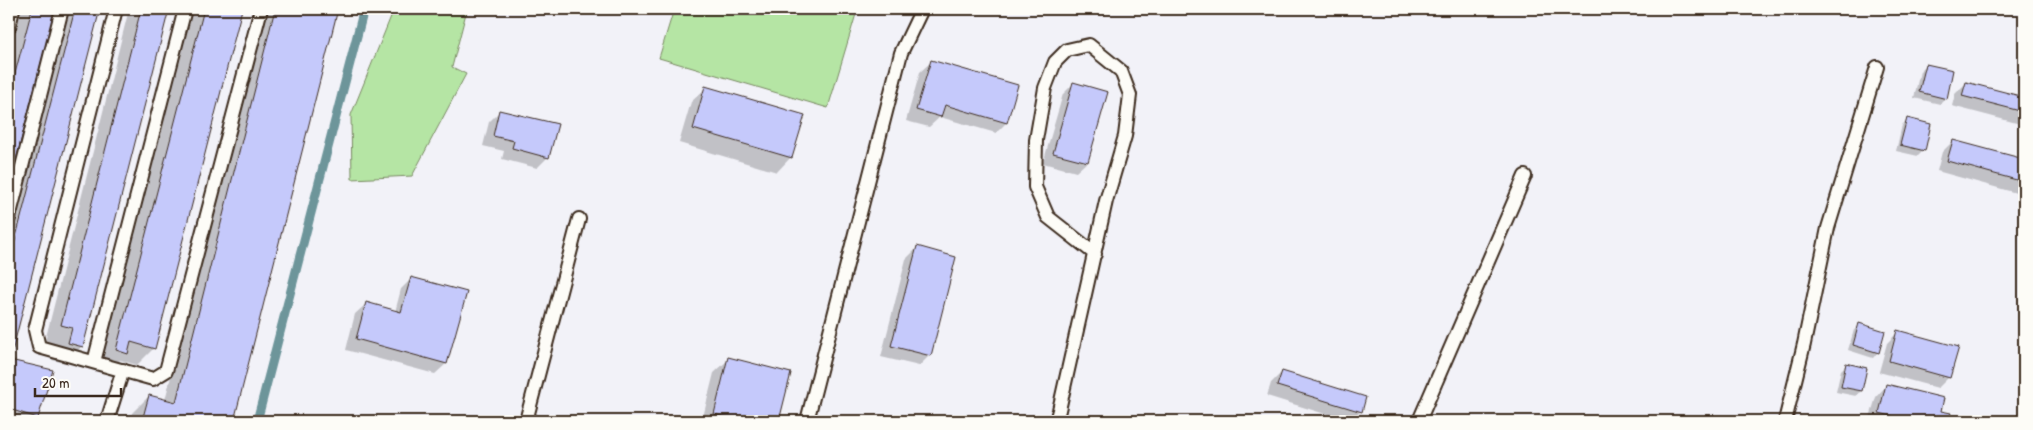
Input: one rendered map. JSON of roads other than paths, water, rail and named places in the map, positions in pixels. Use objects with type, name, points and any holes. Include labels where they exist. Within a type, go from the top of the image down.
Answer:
[{"type":"lane","points":[[9,27],[13,9]]},
{"type":"lane","points":[[9,218],[62,9]]},
{"type":"lane","points":[[116,9],[35,330],[39,346],[153,379],[166,371],[261,9]]},
{"type":"lane","points":[[94,362],[185,9]]},
{"type":"lane","points":[[807,421],[901,53],[922,9]]},
{"type":"lane","points":[[1056,421],[1095,254],[1106,201],[1124,136],[1130,95],[1121,70],[1089,45],[1067,50],[1055,62],[1045,88],[1036,140],[1035,187],[1048,217],[1095,254]]},
{"type":"lane","points":[[1785,421],[1804,344],[1828,228],[1877,67]]},
{"type":"lane","points":[[1418,421],[1525,176]]},
{"type":"lane","points":[[526,421],[579,220]]},
{"type":"lane","points":[[107,421],[123,370]]},
{"type":"waterway","points":[[257,421],[364,9]]}]
